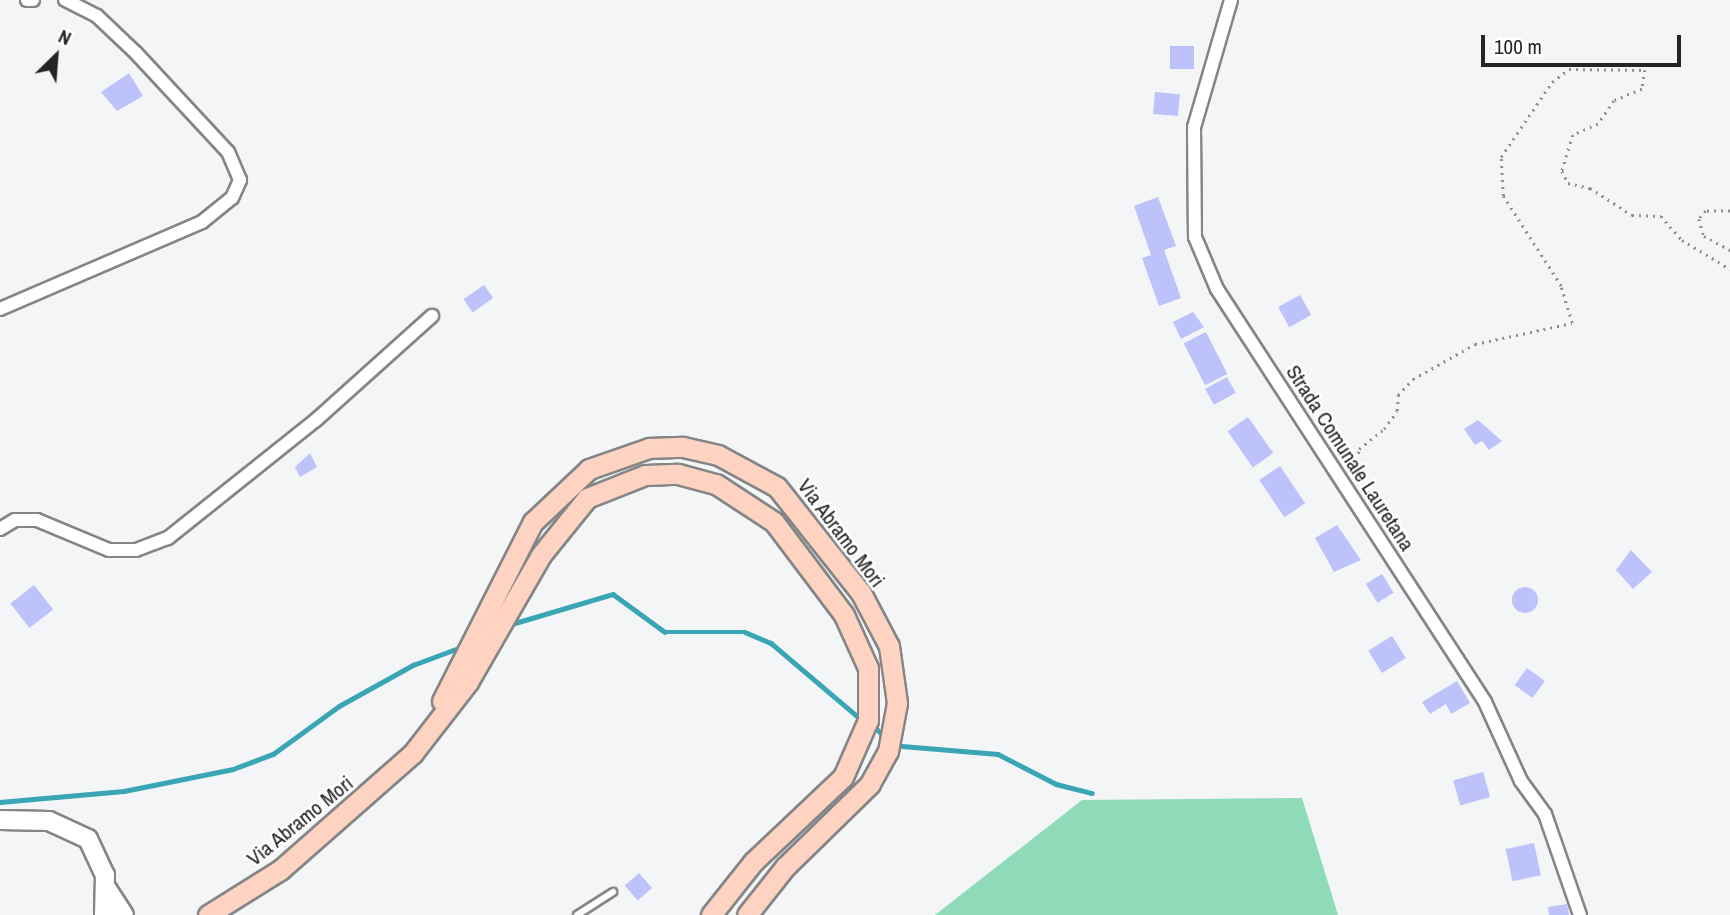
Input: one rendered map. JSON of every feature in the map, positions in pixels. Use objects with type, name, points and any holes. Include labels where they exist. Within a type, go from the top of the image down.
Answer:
[{"type":"main road","name":"Via Abramo Mori","points":[[413,753],[507,567],[559,492],[589,470],[649,448],[683,447],[748,469],[797,508],[861,593],[890,646],[897,703],[888,751],[870,784],[785,867],[747,915]]},
{"type":"main road","name":"Via Abramo Mori","points":[[208,915],[281,870],[413,753],[468,682],[556,534],[587,498],[645,475],[678,474],[745,499],[774,522],[844,615],[860,642],[870,696],[861,744],[843,777],[753,862],[711,915]]},
{"type":"main road","points":[[0,820],[71,825],[99,856],[107,889],[124,915]]},
{"type":"main road","points":[[104,915],[107,889]]},
{"type":"street","points":[[27,0],[33,0]]},
{"type":"street","points":[[0,309],[202,222],[232,198],[240,180],[228,152],[136,53],[97,16],[65,0]]},
{"type":"street","name":"Strada Comunale Lauretana","points":[[1231,0],[1194,127],[1195,237],[1217,289],[1485,702],[1521,781],[1545,814],[1580,915]]},
{"type":"street","points":[[0,530],[15,520],[37,520],[109,550],[136,550],[168,538],[316,420],[432,316]]},
{"type":"lane","points":[[577,915],[613,892]]},
{"type":"path","points":[[1385,527],[1355,467],[1359,449],[1398,411],[1398,395],[1441,358],[1475,344],[1572,323],[1560,286],[1503,196],[1501,158],[1552,82],[1569,69],[1645,70],[1642,89],[1614,101],[1598,124],[1573,135],[1562,171],[1568,183],[1590,188],[1632,215],[1661,216],[1682,240],[1730,269]]},
{"type":"path","points":[[1730,211],[1706,211],[1699,219],[1704,236],[1730,250]]},
{"type":"green space","points":[[1302,798],[1338,915],[935,915],[1082,800]]},
{"type":"building","points":[[1170,46],[1194,46],[1194,69],[1170,69]]},
{"type":"building","points":[[129,73],[143,96],[117,111],[101,92]]},
{"type":"building","points":[[1155,92],[1180,94],[1178,116],[1153,114]]},
{"type":"building","points":[[1158,197],[1176,246],[1164,250],[1181,298],[1159,306],[1142,258],[1151,255],[1134,206]]},
{"type":"building","points":[[484,285],[493,298],[473,312],[464,299]]},
{"type":"building","points":[[1300,295],[1311,315],[1289,327],[1278,307]]},
{"type":"building","points":[[1193,312],[1204,327],[1181,339],[1173,322]]},
{"type":"building","points":[[1206,332],[1227,374],[1205,385],[1184,343]]},
{"type":"building","points":[[1227,377],[1236,393],[1214,405],[1205,389]]},
{"type":"building","points":[[1248,417],[1273,453],[1253,467],[1228,431]]},
{"type":"building","points":[[1478,420],[1502,441],[1489,450],[1482,441],[1475,445],[1464,429]]},
{"type":"building","points":[[310,453],[317,467],[300,477],[295,467]]},
{"type":"building","points":[[1280,466],[1305,503],[1284,517],[1259,480]]},
{"type":"building","points":[[1337,525],[1361,560],[1334,572],[1315,538]]},
{"type":"building","points":[[1631,550],[1652,572],[1633,589],[1616,570]]},
{"type":"building","points":[[1382,574],[1394,593],[1378,603],[1366,584]]},
{"type":"building","points":[[34,585],[53,609],[29,628],[10,603]]},
{"type":"building","points":[[1525,587],[1534,591],[1538,600],[1534,609],[1525,613],[1516,609],[1512,600],[1516,591]]},
{"type":"building","points":[[1392,636],[1406,658],[1382,673],[1368,651]]},
{"type":"building","points":[[1527,668],[1545,681],[1532,698],[1515,685]]},
{"type":"building","points":[[1457,681],[1470,703],[1451,714],[1446,704],[1430,714],[1422,702]]},
{"type":"building","points":[[1483,772],[1490,797],[1460,806],[1453,781]]},
{"type":"building","points":[[1534,843],[1541,875],[1512,881],[1506,849]]},
{"type":"building","points":[[639,873],[652,888],[638,901],[625,885]]},
{"type":"building","points":[[1567,904],[1569,915],[1549,915],[1548,907]]},
{"type":"waterway","points":[[515,623],[613,594],[665,632],[745,632],[771,643],[857,716]]},
{"type":"waterway","points":[[0,802],[124,791],[233,769],[273,754],[339,706],[413,665],[456,649]]},
{"type":"waterway","points":[[878,730],[881,733]]},
{"type":"waterway","points":[[902,746],[998,754],[1056,784],[1092,793]]}]
